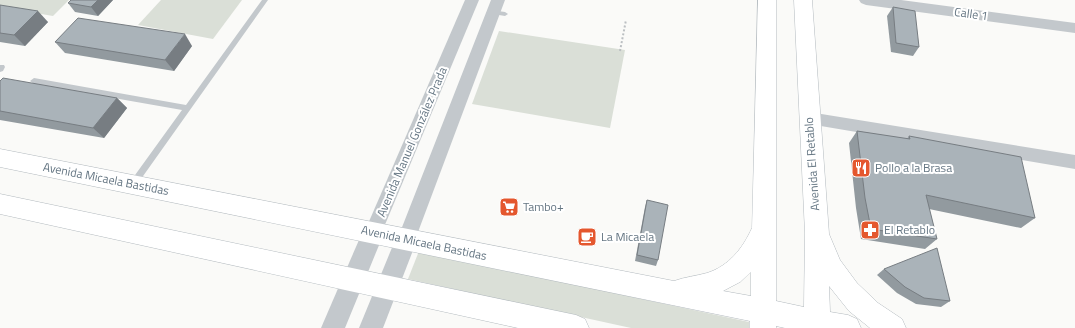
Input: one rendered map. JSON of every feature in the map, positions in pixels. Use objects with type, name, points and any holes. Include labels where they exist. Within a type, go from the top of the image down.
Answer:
[{"type":"main road","points":[[763,319],[767,0]]},
{"type":"main road","name":"Avenida El Retablo","points":[[803,0],[817,233],[816,279],[818,325]]},
{"type":"main road","name":"Avenida Micaela Bastidas","points":[[0,158],[670,293],[763,319],[848,328]]},
{"type":"main road","points":[[0,204],[576,328]]},
{"type":"main road","points":[[670,293],[701,287],[725,278],[744,264],[757,247],[764,226]]},
{"type":"main road","points":[[817,233],[824,255],[837,278],[856,300],[880,320],[893,328]]},
{"type":"street","name":"Avenida Manuel González Prada","points":[[333,328],[472,0]]},
{"type":"street","name":"Calle 1","points":[[866,0],[1075,28]]},
{"type":"street","points":[[371,328],[499,9]]},
{"type":"street","points":[[809,118],[1075,162]]},
{"type":"lane","points":[[133,184],[265,0]]},
{"type":"lane","points":[[34,81],[188,108]]},
{"type":"path","points":[[620,51],[626,20]]},
{"type":"shaded area","points":[[0,0],[69,0],[53,16],[0,7]]},
{"type":"shaded area","points":[[161,0],[242,0],[213,39],[138,25]]},
{"type":"shaded area","points":[[499,31],[625,50],[610,128],[472,104]]},
{"type":"shaded area","points":[[419,251],[749,322],[749,328],[631,328],[408,279]]},
{"type":"building","points":[[71,0],[98,0],[91,7],[68,3]]},
{"type":"building","points":[[0,5],[38,11],[14,35],[0,33]]},
{"type":"building","points":[[893,7],[915,11],[919,47],[896,43]]},
{"type":"building","points":[[78,18],[185,34],[165,60],[55,42]]},
{"type":"building","points":[[3,78],[117,98],[93,128],[0,111],[0,81]]},
{"type":"building","points":[[857,131],[910,139],[909,136],[1021,157],[1035,218],[926,195],[937,239],[871,229],[865,198]]},
{"type":"building","points":[[647,200],[668,205],[658,260],[637,255]]},
{"type":"building","points":[[937,248],[950,301],[924,298],[905,287],[884,269]]},
{"type":"place","name":"Pollo a la Brasa","points":[[861,168]]},
{"type":"place","name":"Tambo+","points":[[509,207]]},
{"type":"place","name":"El Retablo","points":[[870,230]]},
{"type":"place","name":"La Micaela","points":[[587,237]]}]
